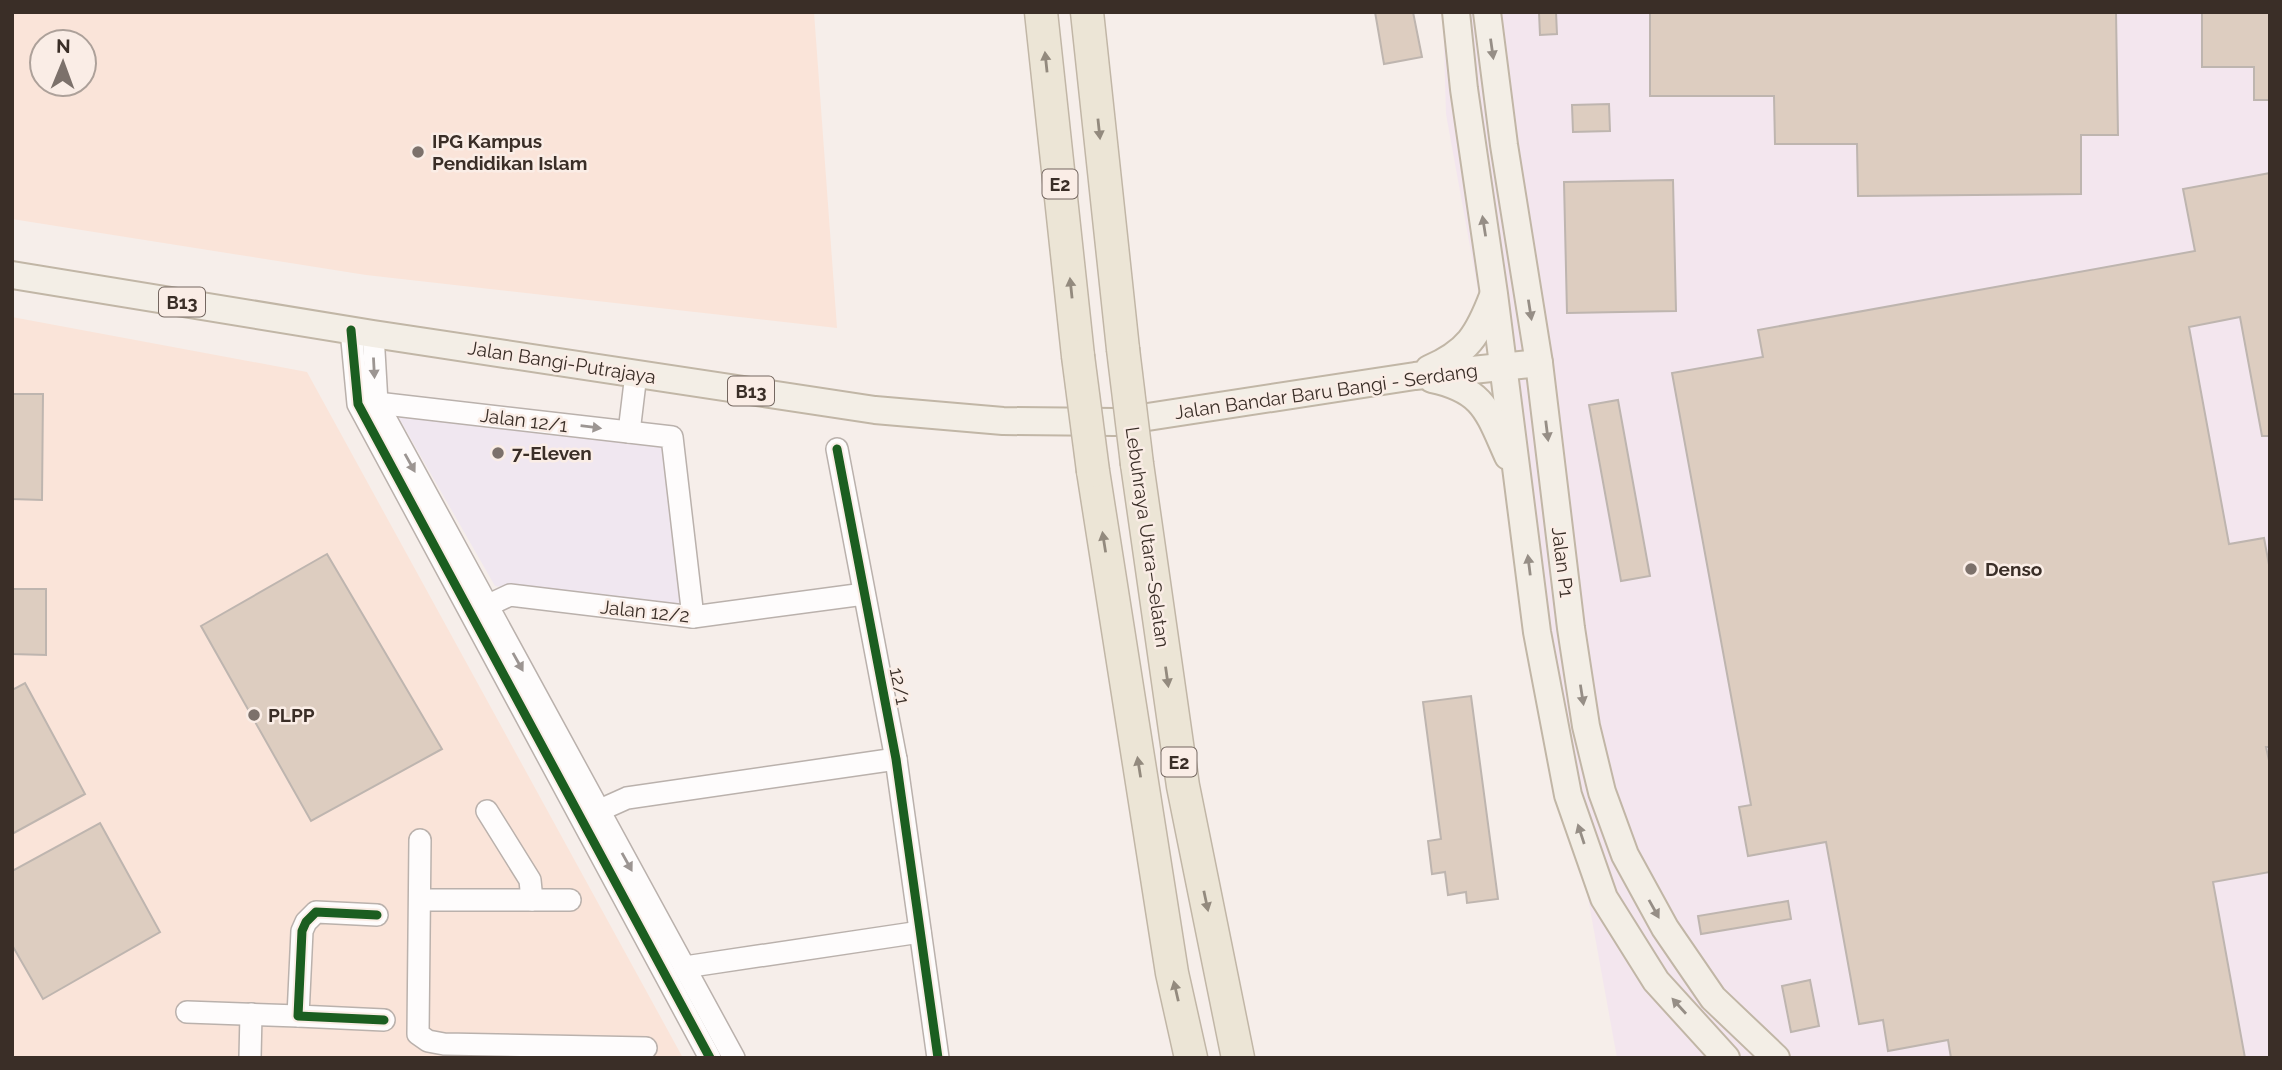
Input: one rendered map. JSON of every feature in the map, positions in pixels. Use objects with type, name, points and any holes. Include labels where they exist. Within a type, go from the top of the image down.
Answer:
[{"type":"highway","name":"E2","points":[[1041,12],[1093,471],[1172,973],[1191,1058]]},
{"type":"highway","name":"Lebuhraya Utara–Selatan","points":[[1087,12],[1137,464],[1183,786],[1238,1058]]},
{"type":"main road","name":"Jalan P1","points":[[1456,12],[1537,632],[1568,796],[1604,898],[1656,981],[1726,1058]]},
{"type":"main road","name":"Jalan P1","points":[[1487,12],[1506,157],[1539,363],[1571,628],[1586,726],[1602,793],[1625,855],[1665,928],[1713,998],[1776,1058]]},
{"type":"main road","name":"Jalan Bangi-Putrajaya","points":[[12,275],[362,332],[875,410],[1003,421],[1115,422]]},
{"type":"main road","points":[[1415,376],[1450,360],[1462,350],[1480,328],[1494,294]]},
{"type":"main road","name":"Jalan Bandar Baru Bangi - Serdang","points":[[1115,422],[1415,376],[1539,363]]},
{"type":"main road","points":[[1415,376],[1463,388],[1480,401],[1519,480]]},
{"type":"street","points":[[362,332],[377,403],[479,610]]},
{"type":"street","points":[[362,332],[353,369],[358,404],[479,610],[590,814],[710,1058]]},
{"type":"street","points":[[629,432],[636,374]]},
{"type":"street","name":"Jalan 12/1","points":[[377,403],[672,437],[693,617]]},
{"type":"street","name":"12/1","points":[[837,449],[896,759],[938,1058]]},
{"type":"street","name":"Jalan 12/2","points":[[479,610],[510,595],[693,617],[864,594]]},
{"type":"street","points":[[590,814],[627,798],[896,759]]},
{"type":"street","points":[[487,811],[530,880],[532,900]]},
{"type":"street","points":[[590,814],[685,967],[734,1058]]},
{"type":"street","points":[[418,1058],[419,841]]},
{"type":"street","points":[[420,900],[570,900]]},
{"type":"street","points":[[298,1016],[302,931],[306,922],[316,912],[377,915]]},
{"type":"street","points":[[685,967],[920,932]]},
{"type":"street","points":[[187,1012],[384,1020]]},
{"type":"street","points":[[250,1058],[251,1014]]},
{"type":"street","points":[[418,1034],[428,1041],[444,1044],[646,1048]]},
{"type":"shaded area","name":"IPG Kampus Pendidikan Islam","points":[[12,12],[814,12],[837,328],[366,275],[12,219]]},
{"type":"shaded area","points":[[1443,12],[2270,12],[2270,1058],[1617,1058],[1446,114]]},
{"type":"shaded area","name":"PLPP","points":[[12,317],[307,372],[683,1058],[12,1058]]},
{"type":"shaded area","points":[[396,413],[667,445],[685,610],[495,586]]},
{"type":"building","points":[[1375,12],[1413,12],[1422,57],[1384,64]]},
{"type":"building","points":[[1539,12],[1556,12],[1557,34],[1540,35]]},
{"type":"building","points":[[1650,12],[2116,12],[2118,135],[2081,135],[2081,194],[1858,196],[1857,144],[1775,144],[1774,96],[1650,96]]},
{"type":"building","points":[[2202,12],[2270,12],[2270,100],[2254,100],[2254,67],[2202,67]]},
{"type":"building","points":[[1609,104],[1610,131],[1573,132],[1572,105]]},
{"type":"building","name":"Denso","points":[[2270,173],[2270,436],[2262,436],[2240,317],[2189,327],[2229,544],[2264,538],[2270,570],[2270,747],[2266,747],[2270,765],[2270,872],[2213,882],[2245,1058],[1951,1058],[1948,1040],[1888,1051],[1883,1020],[1859,1024],[1826,842],[1748,856],[1739,807],[1751,805],[1672,373],[1763,357],[1758,330],[2195,251],[2183,189]]},
{"type":"building","points":[[1673,180],[1676,311],[1567,313],[1564,182]]},
{"type":"building","points":[[12,394],[43,394],[42,500],[12,499]]},
{"type":"building","points":[[1618,400],[1650,576],[1621,581],[1589,405]]},
{"type":"building","points":[[327,554],[442,749],[311,821],[201,626]]},
{"type":"building","points":[[12,589],[46,589],[46,655],[12,654]]},
{"type":"building","points":[[25,683],[85,794],[12,834],[12,690]]},
{"type":"building","points":[[1471,696],[1498,899],[1467,903],[1466,892],[1448,895],[1445,872],[1432,874],[1428,841],[1441,839],[1423,702]]},
{"type":"building","points":[[100,823],[160,932],[43,999],[12,945],[12,871]]},
{"type":"building","points":[[1788,901],[1791,919],[1701,934],[1698,916]]},
{"type":"building","points":[[1810,980],[1819,1026],[1791,1032],[1782,986]]},
{"type":"cycle path","points":[[351,330],[358,404],[710,1058]]},
{"type":"cycle path","points":[[837,449],[896,759],[938,1058]]},
{"type":"cycle path","points":[[377,915],[316,912],[306,922],[302,931],[298,1016],[384,1020]]},
{"type":"place","name":"IPG Kampus Pendidikan Islam","points":[[418,152]]},
{"type":"place","name":"7-Eleven","points":[[498,453]]},
{"type":"place","name":"Denso","points":[[1971,569]]},
{"type":"place","name":"PLPP","points":[[254,715]]}]
